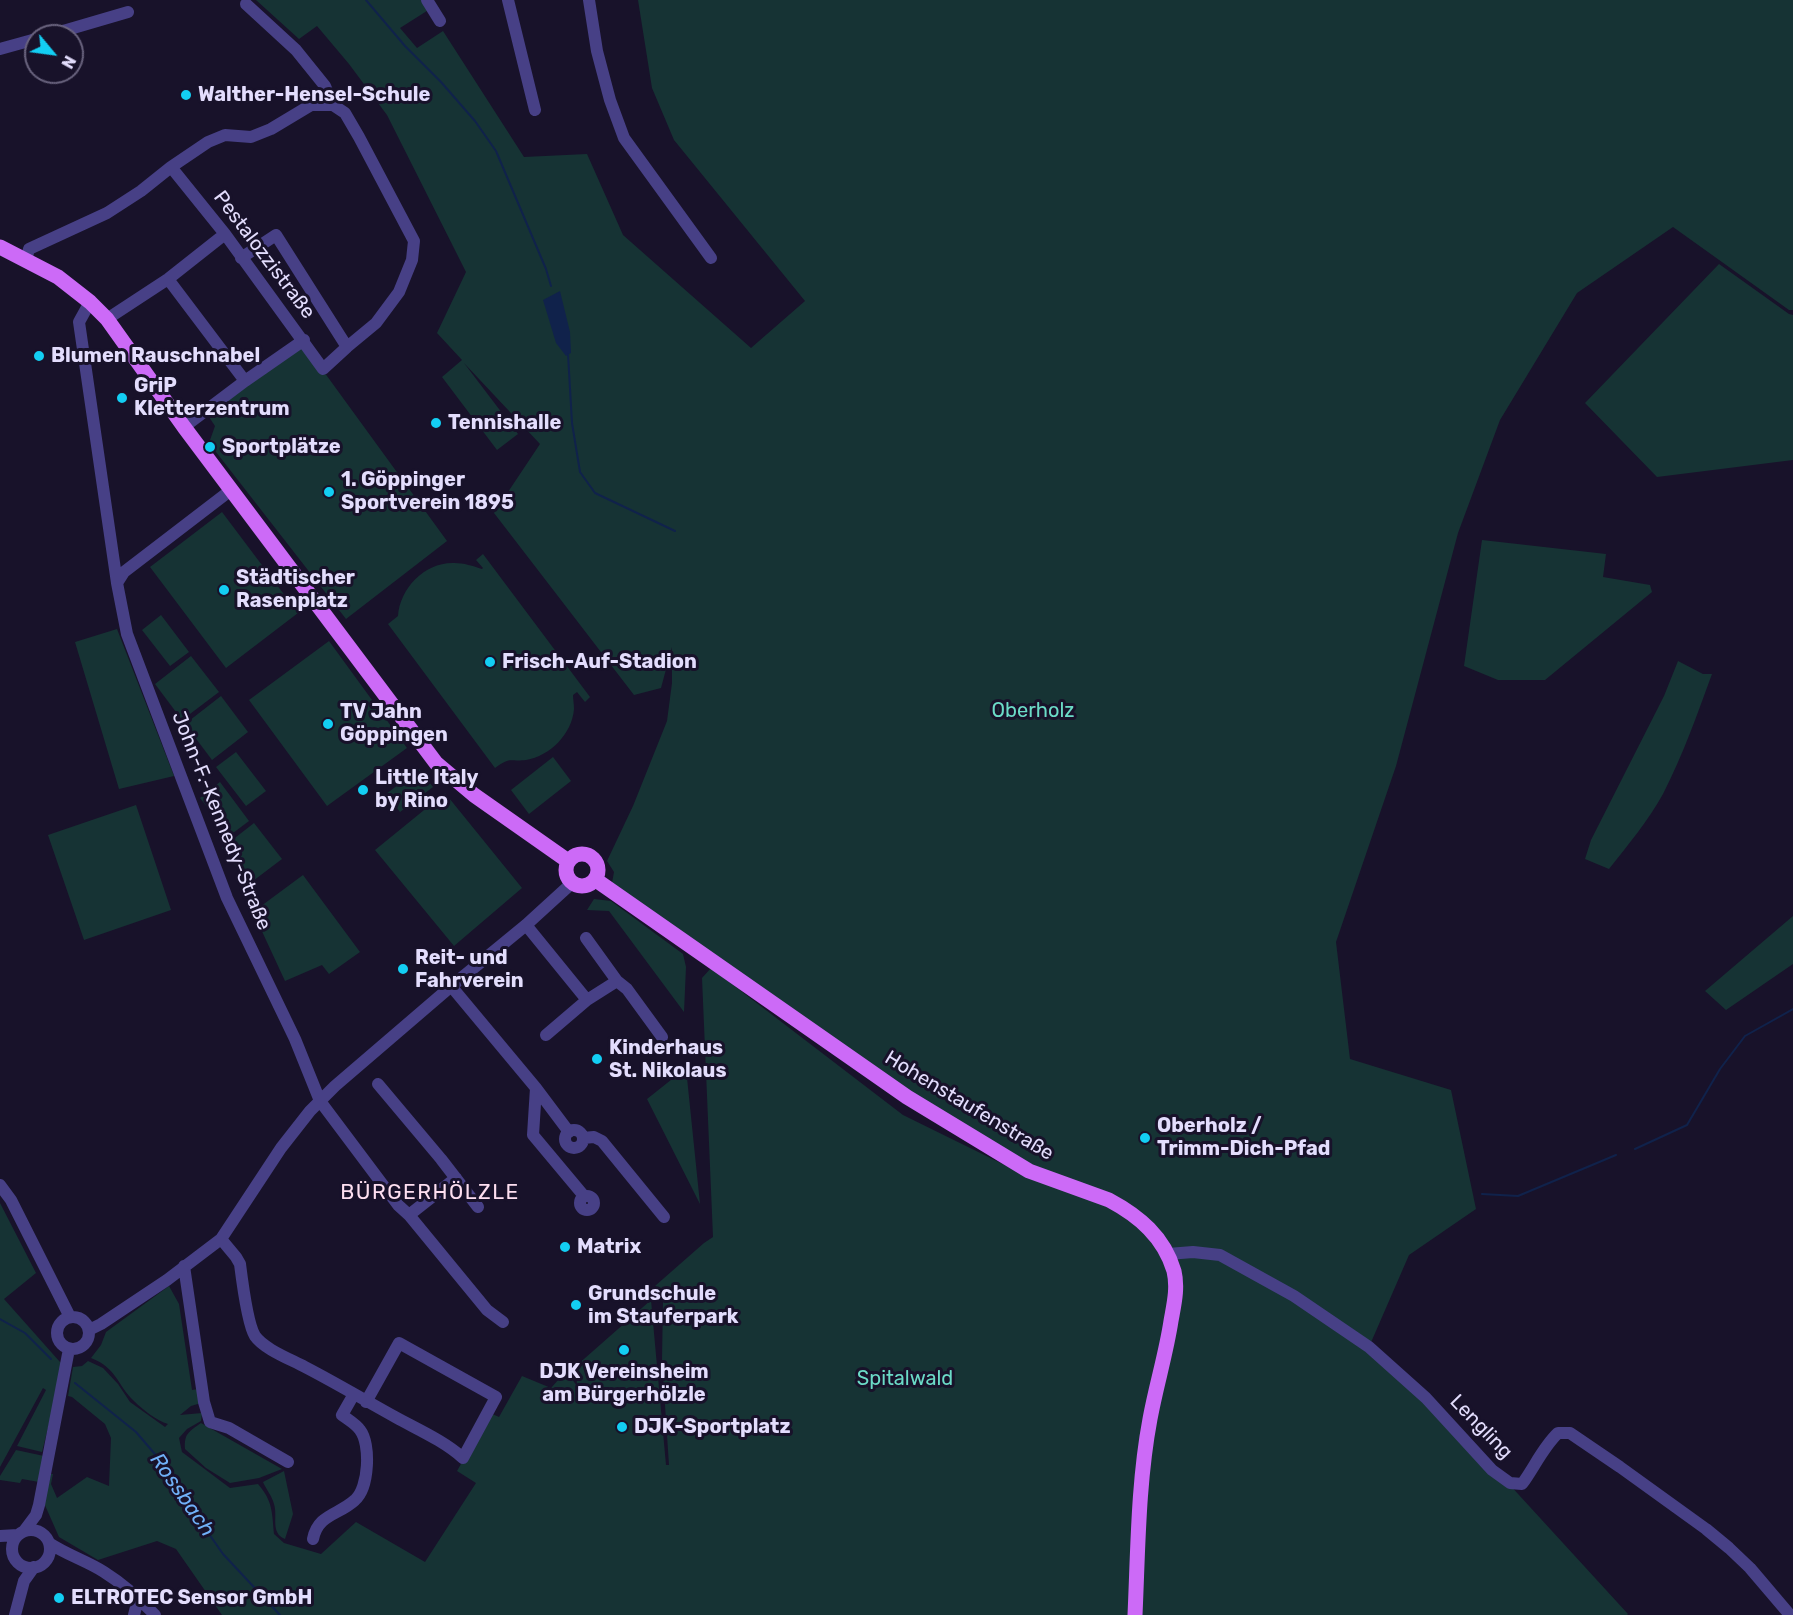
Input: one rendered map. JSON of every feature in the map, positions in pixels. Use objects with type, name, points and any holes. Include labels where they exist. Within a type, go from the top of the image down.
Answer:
[{"type":"main road","points":[[0,247],[58,276],[107,319],[184,427],[436,763],[474,795],[568,861]]},
{"type":"main road","points":[[579,854],[591,856],[595,859],[599,869],[596,880],[582,886],[572,884],[566,873],[568,861],[579,854]]},
{"type":"main road","name":"Hohenstaufenstraße","points":[[596,880],[907,1097],[1029,1171],[1108,1200],[1137,1217],[1153,1232],[1168,1254],[1175,1274],[1176,1292],[1167,1347],[1150,1420],[1143,1472],[1135,1615]]},
{"type":"street","points":[[427,0],[440,21]]},
{"type":"street","points":[[508,0],[535,110]]},
{"type":"street","points":[[589,0],[597,51],[610,100],[624,138],[711,258]]},
{"type":"street","points":[[241,258],[276,235],[347,347],[376,323],[399,292],[412,260],[414,241],[345,113],[333,105],[325,86],[296,50],[246,4]]},
{"type":"street","points":[[84,25],[128,12]]},
{"type":"street","points":[[0,49],[24,42]]},
{"type":"street","points":[[26,260],[29,249],[107,213],[208,142],[225,135],[251,137],[271,129],[311,105],[333,105]]},
{"type":"street","name":"Pestalozzistraße","points":[[171,167],[225,234],[323,369],[347,347]]},
{"type":"street","points":[[107,319],[168,279],[225,234]]},
{"type":"street","points":[[168,279],[245,381]]},
{"type":"street","name":"John-F.-Kennedy-Straße","points":[[90,302],[79,322],[117,583],[127,634],[227,898],[295,1039],[320,1101],[398,1205],[409,1215],[487,1310],[503,1322]]},
{"type":"street","points":[[184,427],[304,340]]},
{"type":"street","points":[[117,583],[124,572],[231,490]]},
{"type":"street","points":[[89,1330],[117,1313],[220,1239],[287,1140],[310,1111],[335,1086],[572,884]]},
{"type":"street","points":[[526,925],[587,1000]]},
{"type":"street","points":[[586,938],[662,1037]]},
{"type":"street","points":[[546,1035],[587,1000],[617,981]]},
{"type":"street","points":[[451,986],[536,1088],[569,1132],[576,1130],[583,1138],[594,1137],[602,1141],[664,1217]]},
{"type":"street","points":[[378,1084],[478,1207]]},
{"type":"street","points":[[536,1088],[533,1135],[584,1196]]},
{"type":"street","points":[[409,1215],[456,1178]]},
{"type":"street","points":[[0,1185],[11,1200],[70,1317]]},
{"type":"street","points":[[220,1239],[240,1264],[253,1333],[265,1346],[354,1394],[366,1401],[447,1445],[463,1458],[496,1397],[399,1343],[366,1401]]},
{"type":"street","name":"Lengling","points":[[1168,1254],[1193,1252],[1220,1255],[1294,1296],[1369,1347],[1426,1398],[1492,1470],[1510,1483],[1522,1484],[1549,1441],[1558,1433],[1570,1433],[1706,1529],[1729,1548],[1750,1568],[1790,1615]]},
{"type":"street","points":[[184,1266],[208,1419],[214,1425],[229,1428],[288,1462]]},
{"type":"street","points":[[70,1317],[80,1318],[89,1330],[90,1335],[85,1345],[74,1350],[60,1343],[57,1333],[61,1323],[70,1317]]},
{"type":"street","points":[[39,1532],[36,1515],[69,1349]]},
{"type":"street","points":[[313,1539],[318,1523],[356,1500],[365,1484],[367,1447],[360,1430],[342,1415],[354,1394]]},
{"type":"street","points":[[12,1550],[13,1544],[36,1515]]},
{"type":"street","points":[[34,1530],[39,1532],[49,1544],[47,1559],[44,1563],[34,1567],[24,1566],[16,1560],[12,1550],[0,1537],[34,1530]]},
{"type":"street","points":[[49,1544],[104,1572],[155,1615]]},
{"type":"street","points":[[47,1559],[66,1554]]},
{"type":"street","points":[[19,1563],[24,1581]]},
{"type":"street","points":[[15,1615],[24,1581],[34,1567]]},
{"type":"street","points":[[134,1615],[138,1599]]},
{"type":"green space","points":[[256,0],[424,0],[430,9],[400,28],[417,48],[443,31],[524,157],[587,154],[623,235],[751,348],[805,301],[674,140],[652,88],[638,0],[1793,0],[1793,310],[1789,310],[1673,227],[1577,293],[1500,420],[1458,533],[1396,766],[1336,942],[1350,1059],[1451,1090],[1476,1209],[1409,1255],[1369,1347],[1432,1400],[1627,1615],[222,1615],[176,1549],[157,1541],[98,1560],[59,1537],[44,1503],[51,1474],[53,1474],[51,1484],[57,1498],[87,1477],[109,1486],[111,1438],[105,1424],[68,1396],[73,1367],[82,1366],[88,1361],[103,1368],[130,1402],[165,1427],[168,1424],[141,1408],[128,1395],[112,1372],[91,1358],[101,1345],[106,1332],[169,1286],[179,1304],[192,1390],[198,1389],[201,1403],[191,1406],[180,1415],[202,1413],[201,1421],[187,1429],[179,1438],[182,1452],[230,1488],[258,1484],[269,1502],[274,1534],[284,1543],[321,1554],[356,1522],[425,1562],[476,1483],[457,1471],[490,1413],[499,1417],[522,1376],[551,1388],[566,1371],[577,1386],[576,1366],[651,1300],[666,1465],[669,1465],[662,1360],[663,1300],[655,1286],[713,1237],[702,978],[711,968],[903,1115],[1027,1176],[1117,1208],[1132,1218],[1150,1236],[1164,1256],[1173,1253],[1160,1231],[1121,1200],[1019,1162],[904,1090],[612,883],[614,872],[607,861],[633,806],[667,721],[672,683],[672,647],[661,688],[634,695],[494,513],[540,444],[464,363],[518,434],[497,450],[442,377],[462,360],[437,333],[466,272],[387,115],[349,64],[317,26],[299,39]]},
{"type":"green space","points":[[1719,264],[1793,315],[1793,460],[1657,477],[1585,403]]},
{"type":"green space","name":"1. Göppinger Sportverein 1895","points":[[303,343],[447,541],[346,619],[209,443],[215,426],[207,414]]},
{"type":"green space","name":"Städtischer Rasenplatz","points":[[222,512],[298,613],[226,668],[150,567]]},
{"type":"green space","points":[[1482,540],[1606,554],[1603,577],[1650,585],[1652,592],[1545,680],[1498,680],[1464,666]]},
{"type":"green space","name":"Frisch-Auf-Stadion","points":[[483,554],[590,697],[585,702],[577,692],[573,695],[574,709],[569,727],[551,749],[535,758],[507,761],[495,768],[388,624],[398,616],[409,587],[424,572],[443,564],[454,563],[482,569],[476,560]]},
{"type":"green space","points":[[161,615],[189,652],[170,666],[142,630]]},
{"type":"green space","points":[[117,629],[174,776],[119,789],[75,642]]},
{"type":"green space","name":"TV Jahn Göppingen","points":[[329,641],[407,748],[327,806],[249,700]]},
{"type":"green space","points":[[191,656],[219,692],[182,720],[155,684]]},
{"type":"green space","points":[[1678,661],[1703,674],[1712,674],[1683,750],[1663,794],[1609,869],[1585,859],[1591,840],[1664,696]]},
{"type":"green space","points":[[221,696],[248,732],[212,760],[185,724]]},
{"type":"green space","points":[[236,752],[266,791],[246,806],[216,767]]},
{"type":"green space","points":[[553,757],[571,781],[529,814],[511,790]]},
{"type":"green space","points":[[419,769],[433,787],[400,812],[386,794]]},
{"type":"green space","points":[[220,782],[249,821],[229,836],[200,798]]},
{"type":"green space","points":[[445,793],[522,888],[454,946],[375,850]]},
{"type":"green space","points":[[136,805],[171,910],[84,940],[48,835]]},
{"type":"green space","points":[[254,823],[282,859],[249,884],[222,848]]},
{"type":"green space","points":[[303,875],[360,952],[329,974],[322,965],[285,981],[253,912]]},
{"type":"green space","points":[[594,899],[611,901],[683,954],[686,967],[684,1012],[609,911],[587,910]]},
{"type":"green space","points":[[1793,916],[1793,964],[1726,1010],[1705,991]]},
{"type":"green space","points":[[686,1068],[700,1204],[647,1099]]},
{"type":"green space","points":[[0,1203],[36,1273],[4,1299],[60,1362],[64,1363],[42,1452],[17,1446],[46,1390],[43,1388],[0,1467]]},
{"type":"green space","points":[[201,1423],[282,1469],[259,1478],[230,1483],[206,1468],[185,1449],[185,1439],[188,1433]]},
{"type":"green space","points":[[16,1450],[44,1456],[39,1482],[22,1479],[20,1483],[0,1480],[0,1476]]},
{"type":"green space","points":[[284,1471],[293,1514],[285,1539],[276,1529],[274,1504],[263,1482]]},
{"type":"water","points":[[560,291],[570,332],[571,353],[566,356],[556,343],[543,300]]},
{"type":"waterway","points":[[366,0],[405,46],[475,121],[496,151],[551,286]]},
{"type":"waterway","points":[[568,354],[572,423],[580,472],[595,493],[675,531]]},
{"type":"waterway","points":[[1635,1149],[1687,1125],[1720,1069],[1745,1036],[1793,1009]]},
{"type":"waterway","points":[[1482,1194],[1518,1196],[1616,1155]]},
{"type":"waterway","name":"Rossbach","points":[[0,1319],[25,1333],[51,1359]]},
{"type":"waterway","name":"Rossbach","points":[[75,1383],[136,1432],[172,1474],[186,1501],[223,1554],[280,1615]]},
{"type":"place","name":"Walther-Hensel-Schule","points":[[186,95]]},
{"type":"place","name":"Blumen Rauschnabel","points":[[39,356]]},
{"type":"place","name":"GriP Kletterzentrum","points":[[122,398]]},
{"type":"place","name":"Tennishalle","points":[[436,423]]},
{"type":"place","name":"Sportplätze","points":[[210,447]]},
{"type":"place","name":"1. Göppinger Sportverein 1895","points":[[329,492]]},
{"type":"place","name":"Städtischer Rasenplatz","points":[[224,590]]},
{"type":"place","name":"Frisch-Auf-Stadion","points":[[490,662]]},
{"type":"place","name":"TV Jahn Göppingen","points":[[328,724]]},
{"type":"place","name":"Little Italy by Rino","points":[[363,790]]},
{"type":"place","name":"Reit- und Fahrverein","points":[[403,969]]},
{"type":"place","name":"Kinderhaus St. Nikolaus","points":[[597,1059]]},
{"type":"place","name":"Oberholz / Trimm-Dich-Pfad","points":[[1145,1138]]},
{"type":"place","name":"Matrix","points":[[565,1247]]},
{"type":"place","name":"Grundschule im Stauferpark","points":[[576,1305]]},
{"type":"place","name":"DJK Vereinsheim am Bürgerhölzle","points":[[624,1350]]},
{"type":"place","name":"DJK-Sportplatz","points":[[622,1427]]},
{"type":"place","name":"ELTROTEC Sensor GmbH","points":[[59,1598]]},
{"type":"district","name":"BÜRGERHÖLZLE","points":[[430,1193]]},
{"type":"park label","name":"Oberholz","points":[[1033,711]]},
{"type":"park label","name":"Spitalwald","points":[[905,1379]]}]
